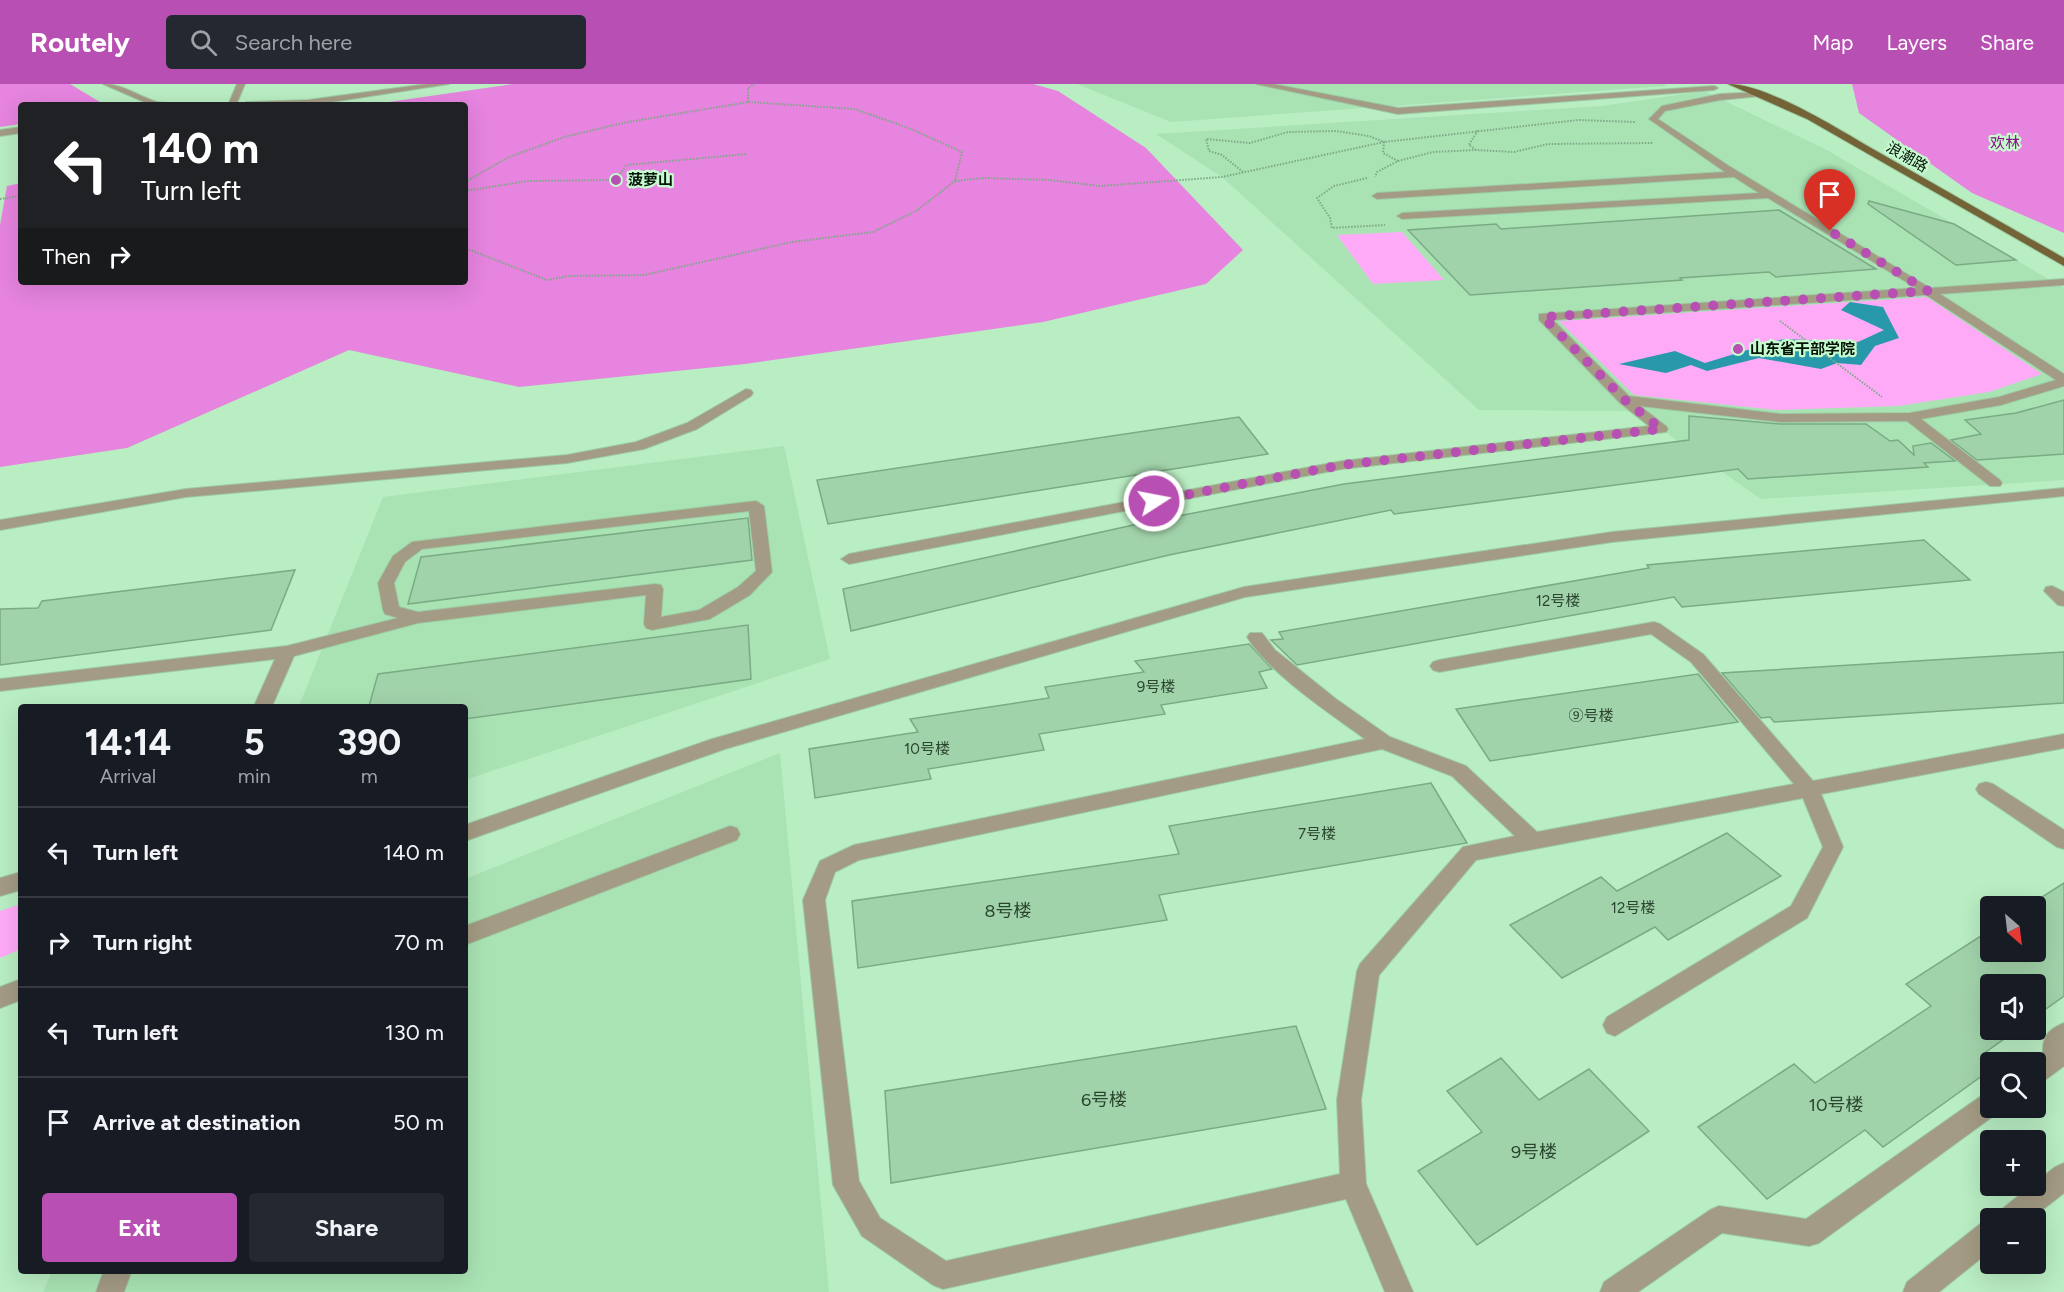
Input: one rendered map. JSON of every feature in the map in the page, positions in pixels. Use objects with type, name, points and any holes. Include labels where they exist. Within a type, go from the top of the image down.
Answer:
[{"type":"main road","name":"浪潮路","points":[[1740,85],[1764,90],[2064,263]]},
{"type":"street","points":[[107,84],[151,102]]},
{"type":"street","points":[[233,102],[241,84]]},
{"type":"street","points":[[315,102],[445,84]]},
{"type":"street","points":[[1260,84],[1398,111],[1740,85]]},
{"type":"street","points":[[1764,90],[1662,109],[1653,119],[1736,174],[1928,291],[2064,381]]},
{"type":"street","points":[[0,133],[18,130]]},
{"type":"street","points":[[1377,196],[1736,174]]},
{"type":"street","points":[[1402,216],[1770,195]]},
{"type":"street","points":[[849,559],[1342,465],[1661,429],[1625,400],[1543,317],[2064,282]]},
{"type":"street","points":[[1625,400],[1781,418],[1910,417],[2001,401],[2064,381]]},
{"type":"street","points":[[0,525],[186,493],[578,457],[639,446],[692,426],[746,393]]},
{"type":"street","points":[[1910,417],[1995,483]]},
{"type":"street","points":[[468,832],[718,744],[1244,592],[1612,537],[2064,492]]},
{"type":"street","points":[[0,685],[286,651],[418,618],[655,589],[652,624],[704,615],[744,591],[764,572],[756,506],[418,545],[399,559],[386,583],[391,610],[418,618]]},
{"type":"street","points":[[1438,666],[1654,628],[1697,658],[1809,789],[1833,847],[1799,912],[1615,1025]]},
{"type":"street","points":[[1256,638],[1269,654],[1330,704],[1383,742],[1459,771],[1533,841]]},
{"type":"street","points":[[264,704],[286,651]]},
{"type":"street","points":[[1399,1292],[1353,1184],[1349,1100],[1368,971],[1470,853],[2064,741]]},
{"type":"street","points":[[1353,1184],[943,1275],[872,1227],[846,1185],[814,900],[827,867],[854,853],[1383,742]]},
{"type":"street","points":[[1986,789],[2064,841]]},
{"type":"street","points":[[468,935],[730,834]]},
{"type":"street","points":[[0,887],[18,882]]},
{"type":"street","points":[[0,999],[18,990]]},
{"type":"street","points":[[2046,1065],[2055,1058],[2054,1042],[2064,1034]]},
{"type":"street","points":[[1614,1292],[1719,1219],[1809,1233],[1980,1111]]},
{"type":"street","points":[[2024,1208],[2064,1176]]},
{"type":"street","points":[[1917,1292],[1980,1242]]},
{"type":"street","points":[[110,1292],[117,1274]]},
{"type":"path","points":[[748,102],[748,88],[754,84]]},
{"type":"path","points":[[468,180],[509,157],[564,137],[623,123],[748,102],[855,108],[911,129],[962,152],[955,182]]},
{"type":"path","points":[[468,249],[547,280],[568,276],[644,275],[792,242],[873,232],[916,211],[955,182],[984,178],[1049,180],[1100,186],[1222,177],[1384,142],[1578,120],[1641,123],[1653,119]]},
{"type":"path","points":[[1476,150],[1469,145],[1478,130]]},
{"type":"path","points":[[1244,172],[1222,155],[1209,151],[1206,139],[1250,143],[1288,132],[1336,132],[1369,136],[1384,142]]},
{"type":"path","points":[[1384,142],[1383,153],[1398,160]]},
{"type":"path","points":[[1392,225],[1332,228],[1330,218],[1317,198],[1323,191],[1344,182],[1376,177],[1377,172],[1398,160],[1433,152],[1476,150],[1514,152],[1548,144],[1687,142]]},
{"type":"path","points":[[468,191],[528,181],[616,180],[626,165],[747,154]]},
{"type":"path","points":[[0,199],[18,196]]},
{"type":"path","points":[[1755,303],[1910,417]]},
{"type":"shaded area","points":[[1077,84],[1665,84],[1666,86],[1171,122]]},
{"type":"shaded area","name":"山东省干部学院","points":[[1704,91],[1825,149],[2064,288],[2064,480],[1761,499],[1635,411],[1479,410],[1222,177],[1156,134],[1602,106]]},
{"type":"shaded area","points":[[1402,232],[1444,280],[1373,284],[1337,235]]},
{"type":"shaded area","points":[[1927,297],[2042,374],[1989,392],[1898,406],[1776,410],[1634,395],[1559,321]]},
{"type":"shaded area","points":[[784,446],[830,659],[468,779],[468,704],[300,704],[383,497]]},
{"type":"shaded area","points":[[780,753],[829,1292],[43,1292],[51,1274],[468,1274],[468,878]]},
{"type":"shaded area","points":[[18,905],[18,950],[0,958],[0,911]]},
{"type":"green space","points":[[0,84],[70,84],[100,102],[18,102],[18,124],[0,127]]},
{"type":"green space","points":[[513,84],[1033,84],[1058,91],[1146,148],[1243,250],[1206,284],[1043,322],[745,364],[519,387],[349,350],[127,448],[0,467],[0,225],[7,186],[18,184],[18,285],[468,285],[468,102],[389,102]]},
{"type":"green space","name":"欢林","points":[[1852,84],[2064,84],[2064,233],[1972,193],[1859,113]]},
{"type":"water","points":[[1850,302],[1883,307],[1899,338],[1875,346],[1861,365],[1837,363],[1821,369],[1759,358],[1707,371],[1691,365],[1666,373],[1619,364],[1675,351],[1705,363],[1783,339],[1858,342],[1884,330],[1841,310]]},
{"type":"building","points":[[1869,201],[1954,224],[2016,260],[1956,265],[1868,204]]},
{"type":"building","points":[[1779,210],[1876,269],[1776,277],[1769,272],[1470,295],[1408,230],[1496,224],[1501,229]]},
{"type":"building","points":[[2064,400],[2064,454],[1977,460],[1951,440],[1981,434],[1965,420],[2016,413]]},
{"type":"building","points":[[1689,416],[1781,424],[1866,424],[1890,441],[1898,440],[1914,455],[1913,446],[1931,443],[1955,461],[1924,463],[1928,467],[1748,479],[1738,469],[1394,514],[1391,510],[1169,555],[851,631],[843,589],[1147,522],[1344,484],[1689,440]]},
{"type":"building","points":[[1239,417],[1268,454],[828,524],[817,480]]},
{"type":"building","points":[[748,518],[752,560],[408,604],[421,557]]},
{"type":"building","points":[[1924,540],[1970,580],[1682,607],[1674,597],[1297,665],[1271,640],[1283,639],[1279,632],[1649,568],[1647,565]]},
{"type":"building","points":[[295,570],[271,630],[0,665],[0,609],[38,608],[42,601]]},
{"type":"building","points":[[748,625],[751,679],[468,719],[468,704],[370,704],[378,674]]},
{"type":"building","points":[[1249,644],[1272,669],[1259,672],[1267,688],[1161,705],[1165,714],[1039,734],[1044,750],[928,769],[931,779],[815,798],[809,749],[918,732],[910,719],[1049,698],[1045,687],[1144,672],[1135,661]]},
{"type":"building","points":[[2064,652],[2064,703],[1774,722],[1770,717],[1761,718],[1722,673]]},
{"type":"building","points":[[1698,674],[1738,722],[1490,761],[1456,709]]},
{"type":"building","points":[[1431,783],[1467,843],[1159,895],[1167,920],[858,968],[852,901],[1179,854],[1169,826]]},
{"type":"building","points":[[1727,833],[1781,876],[1668,940],[1655,927],[1562,978],[1510,925],[1601,877],[1617,891]]},
{"type":"building","points":[[2064,883],[2064,996],[2046,1009],[2046,974],[1980,974],[1980,1040],[2003,1040],[1986,1052],[1980,1052],[1980,1077],[1883,1147],[1865,1130],[1767,1199],[1698,1127],[1794,1064],[1815,1083],[1931,1006],[1906,984],[1980,936],[1980,962],[2046,962],[2046,896],[2044,896]]},
{"type":"building","points":[[1296,1026],[1326,1109],[891,1183],[885,1091]]},
{"type":"building","points":[[1501,1058],[1539,1100],[1589,1069],[1649,1131],[1477,1245],[1418,1171],[1482,1132],[1447,1091]]},
{"type":"place","name":"菠萝山","points":[[616,180]]},
{"type":"place","name":"山东省干部学院","points":[[1738,349]]},
{"type":"route","points":[[1154,501],[1342,465],[1661,429],[1625,400],[1543,317],[1928,291],[1830,231]]}]
